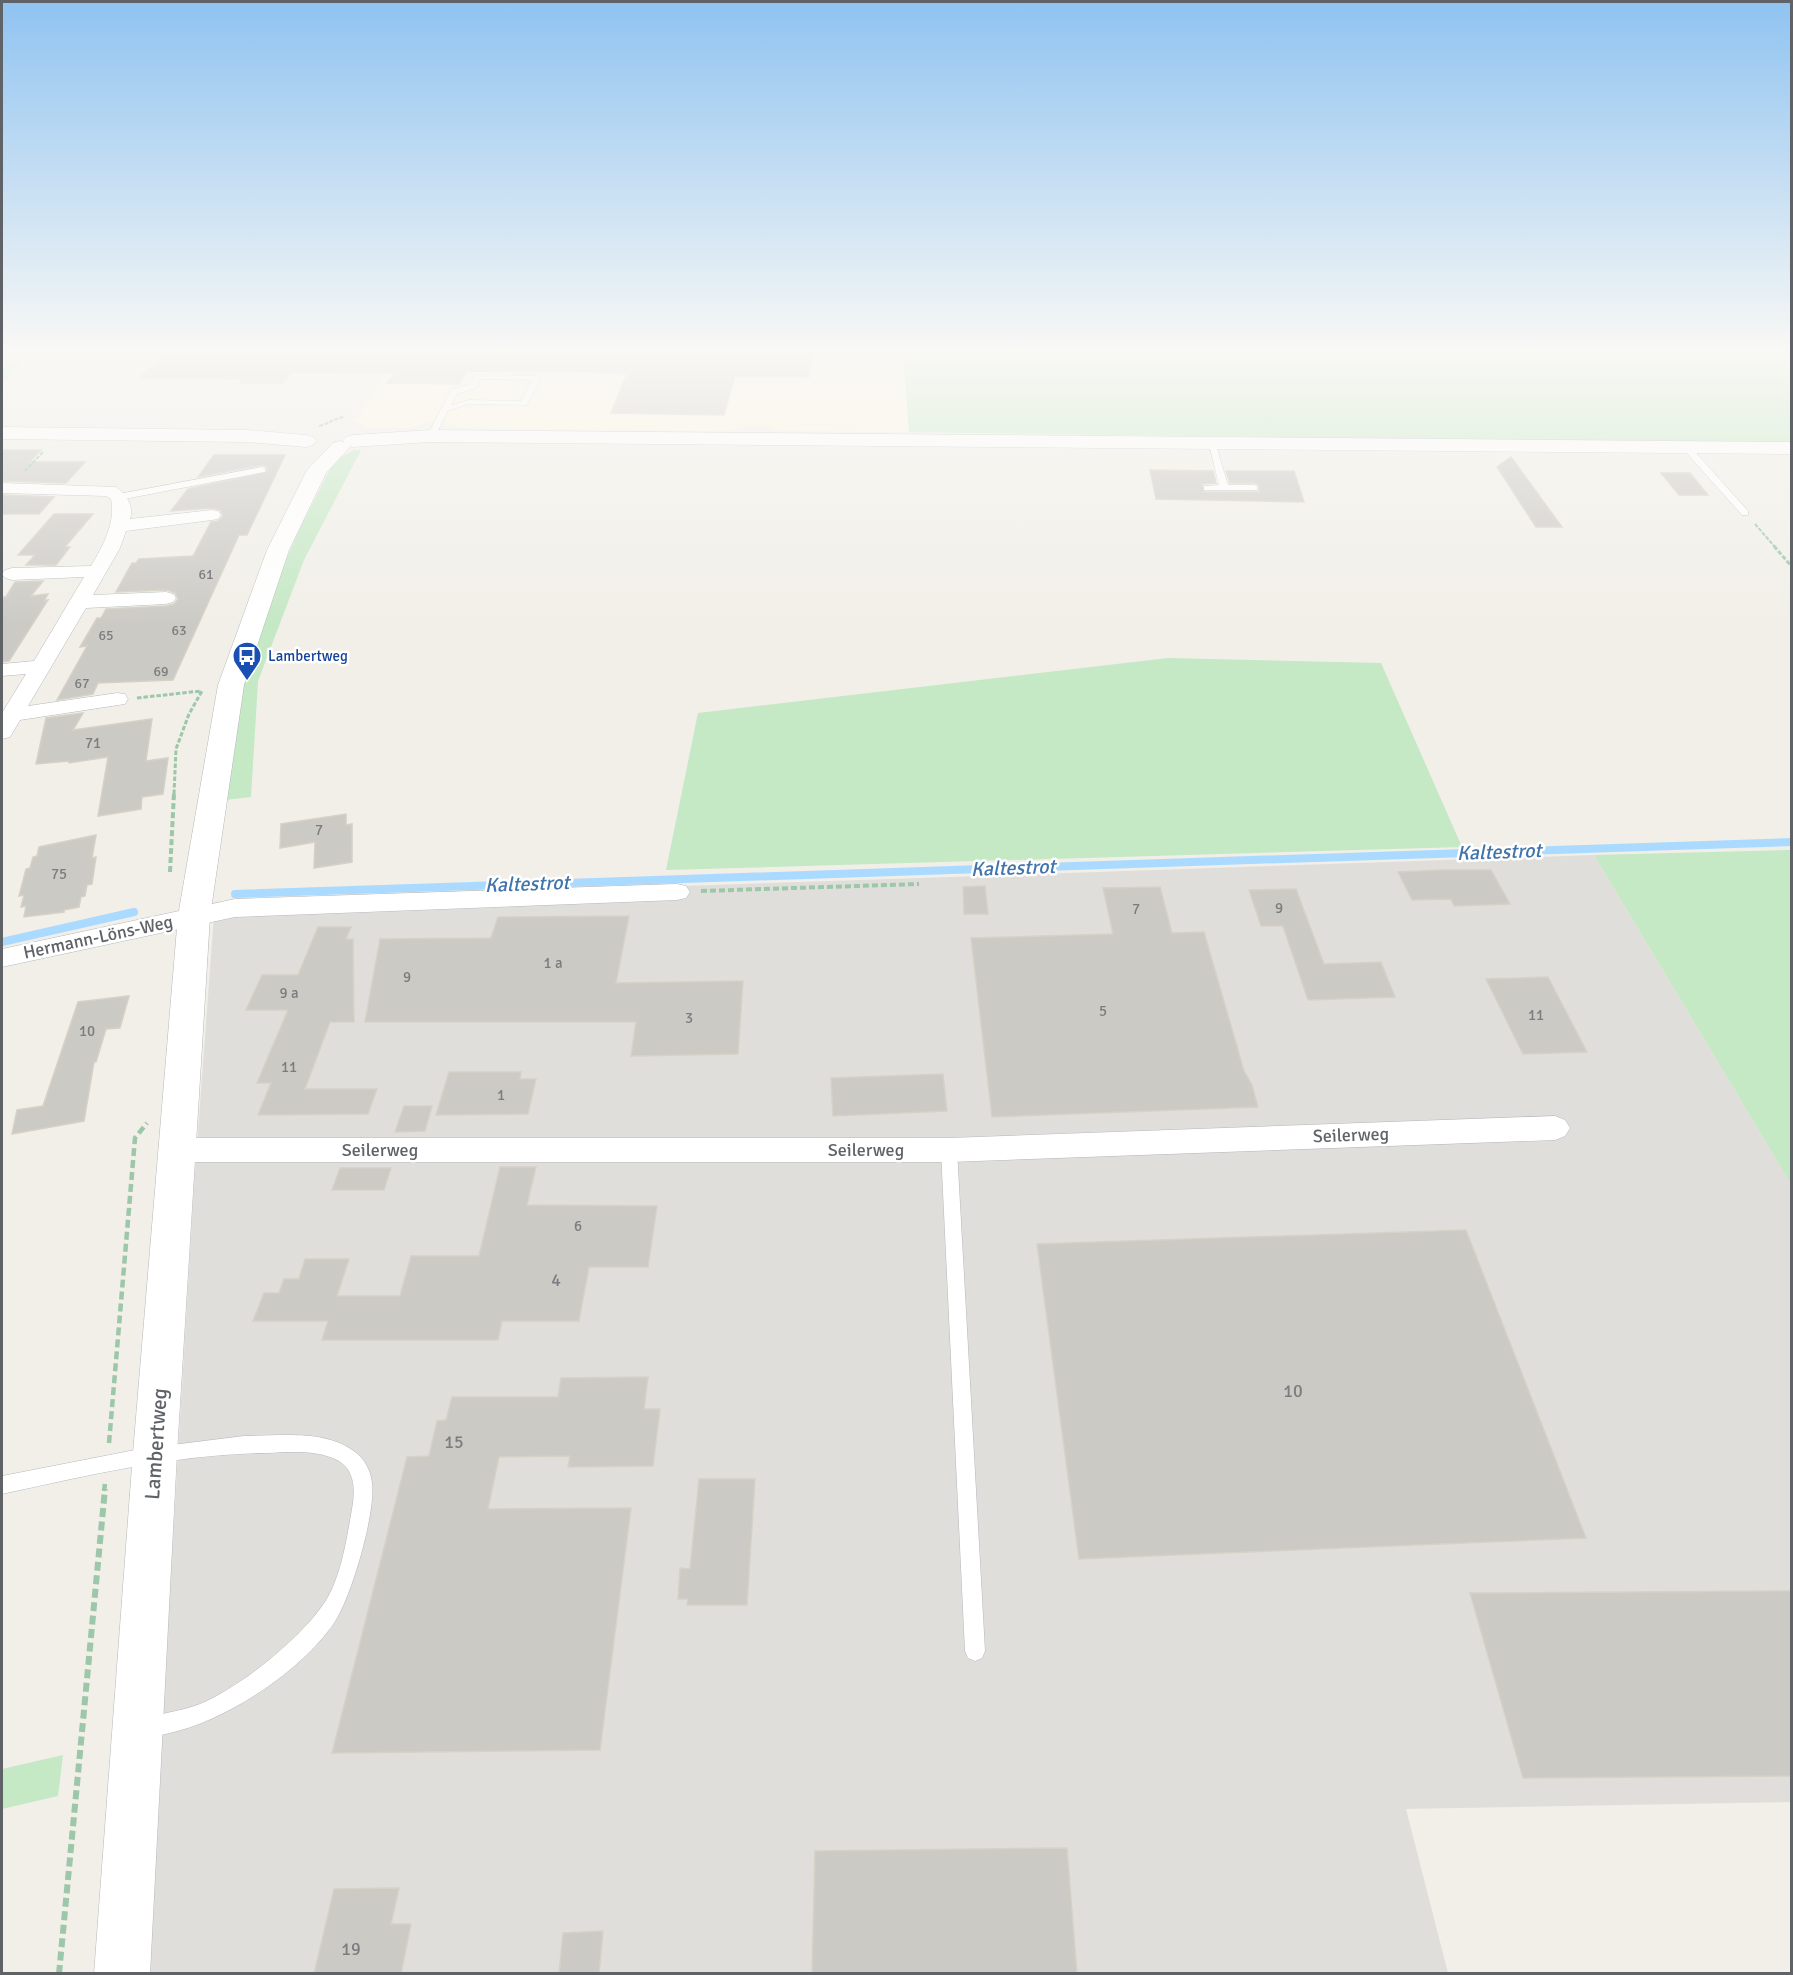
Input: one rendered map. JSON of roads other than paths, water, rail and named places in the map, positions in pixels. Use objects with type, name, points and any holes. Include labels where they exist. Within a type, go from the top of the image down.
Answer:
[{"type":"main road","name":"Lambertweg","points":[[122,1974],[155,1453],[195,916],[231,685],[278,550],[327,442]]},
{"type":"main road","points":[[1227,442],[1791,447]]},
{"type":"street","points":[[5,488],[110,490],[119,497],[123,513],[120,526],[98,571],[6,724]]},
{"type":"street","points":[[120,526],[212,515]]},
{"type":"street","points":[[12,574],[98,571]]},
{"type":"street","points":[[78,602],[166,598]]},
{"type":"street","points":[[2,670],[40,667]]},
{"type":"street","points":[[6,724],[117,699]]},
{"type":"street","points":[[195,916],[235,908],[677,892]]},
{"type":"street","name":"Hermann-Löns-Weg","points":[[2,958],[195,916]]},
{"type":"street","name":"Seilerweg","points":[[176,1150],[949,1150],[1555,1128]]},
{"type":"lane","points":[[1211,442],[1224,488]]},
{"type":"lane","points":[[1686,447],[1745,513]]},
{"type":"lane","points":[[119,497],[262,470]]},
{"type":"lane","points":[[1207,488],[1254,488]]},
{"type":"lane","points":[[949,1150],[975,1651]]},
{"type":"lane","points":[[2,1485],[155,1453],[215,1445],[316,1445],[340,1452],[353,1460],[361,1471],[366,1487],[343,1582],[334,1604],[311,1635],[286,1658],[233,1697],[209,1711],[191,1718],[136,1730]]},
{"type":"waterway","name":"Kaltestrot","points":[[235,894],[1792,842]]},
{"type":"waterway","name":"Kaltestrot","points":[[2,942],[134,912]]},
{"type":"place","name":"Lambertweg","points":[[247,682]]}]
